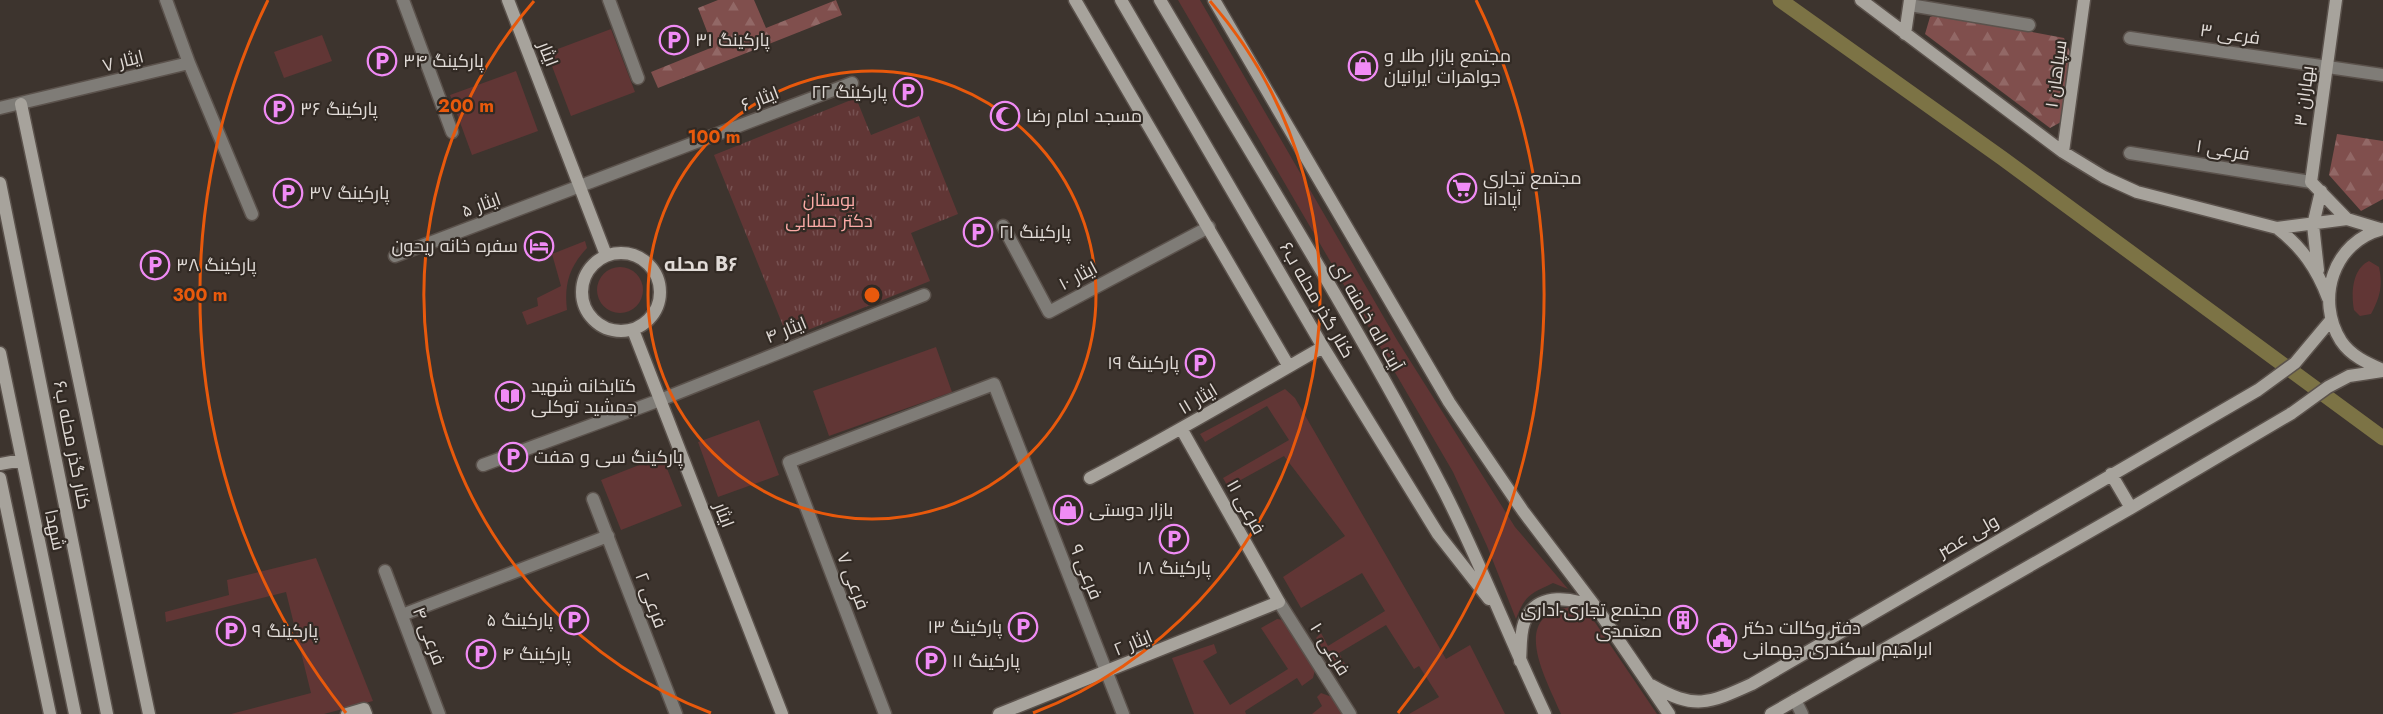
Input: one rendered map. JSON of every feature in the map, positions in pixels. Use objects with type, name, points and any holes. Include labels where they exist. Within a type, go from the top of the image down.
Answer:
[{"type":"street","points":[[166,0],[189,63],[252,214]]},
{"type":"street","points":[[403,0],[452,132]]},
{"type":"street","name":"ایثار","points":[[508,0],[606,255]]},
{"type":"street","points":[[609,0],[638,78]]},
{"type":"street","points":[[1075,0],[1288,365]]},
{"type":"street","name":"کنار گذر محله ب۶","points":[[1121,0],[1323,347],[1438,534],[1497,608]]},
{"type":"street","name":"آیت اله خامنه ای","points":[[1160,0],[1367,351],[1443,490],[1477,559],[1520,662],[1545,714]]},
{"type":"street","name":"آیت اله خامنه ای","points":[[1214,0],[1449,402],[1523,511],[1598,610],[1669,714]]},
{"type":"street","points":[[1861,0],[2063,152],[2104,177],[2138,192],[2277,228],[2348,219],[2381,229]]},
{"type":"street","name":"سپاهان ۱","points":[[2063,152],[2084,0]]},
{"type":"street","name":"بهاران ۳","points":[[2311,182],[2325,66],[2336,0]]},
{"type":"street","points":[[1905,34],[1910,2],[2029,25]]},
{"type":"street","name":"فرعی ۳","points":[[2130,38],[2325,66]]},
{"type":"street","name":"ایثار ۷","points":[[0,108],[189,63]]},
{"type":"street","points":[[2325,66],[2383,75]]},
{"type":"street","name":"ایثار ۶","points":[[580,187],[852,82]]},
{"type":"street","points":[[21,104],[149,714]]},
{"type":"street","name":"فرعی ۱","points":[[2130,153],[2311,182]]},
{"type":"street","points":[[2311,182],[2348,219]]},
{"type":"street","name":"کنار گذر محله ب۶","points":[[0,183],[107,714]]},
{"type":"street","name":"ایثار ۵","points":[[395,256],[580,187]]},
{"type":"street","points":[[2318,273],[2313,225],[2321,192]]},
{"type":"street","name":"ایثار ۱۰","points":[[1003,226],[1049,312],[1209,227]]},
{"type":"street","points":[[2277,228],[2304,252],[2318,273],[2328,298],[2331,320],[2342,343],[2360,360],[2383,370]]},
{"type":"street","points":[[2328,298],[2332,276],[2343,255],[2359,239],[2381,229]]},
{"type":"street","points":[[618,252],[643,259],[658,279],[660,291],[653,315],[633,330],[620,332],[606,329],[595,322],[582,302],[583,279],[588,269],[606,255],[618,252]]},
{"type":"street","name":"ایثار ۴","points":[[483,465],[660,400],[924,294]]},
{"type":"street","name":"ولی عصر","points":[[1651,685],[1676,699],[1696,703],[1720,699],[1752,684],[2258,390],[2295,363],[2331,320]]},
{"type":"street","name":"ایثار","points":[[633,330],[782,714]]},
{"type":"street","name":"ایثار ۱۱","points":[[1090,478],[1182,430],[1288,365],[1323,347]]},
{"type":"street","name":"شهدا","points":[[0,353],[75,714]]},
{"type":"street","points":[[1771,714],[2131,508],[2292,413],[2328,387],[2349,376],[2383,370]]},
{"type":"street","name":"فرعی ۷","points":[[885,714],[789,462],[994,384]]},
{"type":"street","name":"فرعی ۹","points":[[994,384],[1123,714]]},
{"type":"street","name":"فرعی ۱۱","points":[[1182,430],[1279,602]]},
{"type":"street","points":[[0,464],[22,460]]},
{"type":"street","points":[[2111,474],[2131,508]]},
{"type":"street","points":[[0,478],[50,714]]},
{"type":"street","name":"فرعی ۲","points":[[593,499],[676,714]]},
{"type":"street","points":[[402,615],[608,536]]},
{"type":"street","name":"فرعی ۴","points":[[385,571],[439,714]]},
{"type":"street","points":[[1520,662],[1524,622],[1532,611],[1545,601],[1564,598],[1581,601],[1598,610]]},
{"type":"street","name":"ایثار ۲","points":[[999,714],[1279,602]]},
{"type":"street","name":"فرعی ۱۰","points":[[1279,602],[1350,714]]},
{"type":"street","points":[[1795,700],[1802,714]]},
{"type":"street","points":[[346,714],[364,709],[366,714]]},
{"type":"green space","points":[[718,0],[754,0],[766,28],[836,0],[842,15],[658,88],[651,72],[713,47],[698,8]]},
{"type":"green space","points":[[1178,0],[1200,0],[1397,340],[1515,527],[1568,589],[1553,583],[1534,593],[1522,605],[1516,619],[1487,546],[1453,472]]},
{"type":"green space","points":[[1938,14],[2064,38],[2070,52],[2061,122],[2050,128],[1925,34],[1930,17]]},
{"type":"green space","points":[[611,29],[635,92],[571,116],[547,53]]},
{"type":"green space","points":[[322,35],[332,61],[284,78],[274,52]]},
{"type":"green space","points":[[516,71],[538,131],[472,155],[450,95]]},
{"type":"green space","name":"بوستان دکتر حسابی","points":[[856,98],[871,135],[919,116],[958,214],[911,233],[930,281],[788,338],[714,155]]},
{"type":"green space","points":[[2337,134],[2383,141],[2383,199],[2361,211],[2329,175]]},
{"type":"green space","points":[[585,241],[587,248],[572,269],[567,284],[567,310],[527,325],[522,312],[538,306],[537,298],[561,286],[552,254]]},
{"type":"green space","points":[[2369,261],[2379,267],[2380,291],[2371,314],[2360,316],[2354,310],[2354,282],[2359,270]]},
{"type":"green space","points":[[620,267],[636,274],[643,290],[636,306],[620,313],[604,306],[597,290],[604,274]]},
{"type":"green space","points":[[936,347],[952,392],[829,436],[813,391]]},
{"type":"green space","points":[[1285,389],[1295,398],[1446,659],[1470,645],[1505,714],[1409,714],[1439,697],[1419,666],[1414,669],[1386,625],[1339,653],[1345,664],[1337,667],[1331,663],[1316,638],[1321,633],[1328,646],[1385,611],[1362,573],[1301,608],[1283,577],[1345,536],[1284,456],[1228,487],[1223,478],[1289,440],[1267,406],[1205,442],[1200,434]]},
{"type":"green space","points":[[759,420],[779,475],[718,497],[698,442]]},
{"type":"green space","points":[[662,456],[682,506],[621,530],[601,480]]},
{"type":"green space","points":[[316,558],[373,701],[324,714],[231,714],[311,693],[286,592],[166,622],[165,612],[229,595],[227,580]]},
{"type":"green space","points":[[1573,607],[1590,615],[1657,714],[1561,714],[1541,666],[1536,634],[1541,621],[1553,612]]},
{"type":"green space","points":[[1277,619],[1284,620],[1315,670],[1313,678],[1302,686],[1297,678],[1245,711],[1246,714],[1194,714],[1172,658],[1214,644],[1217,653],[1203,661],[1230,705],[1288,669],[1261,628]]},
{"type":"green space","points":[[1321,693],[1332,697],[1342,714],[1312,714],[1322,706],[1317,697]]},
{"type":"waterway","points":[[1780,0],[2002,158],[2383,438]]},
{"type":"place","name":"پارکینگ ۳۱","points":[[674,40]]},
{"type":"place","name":"پارکینگ ۳۴","points":[[382,61]]},
{"type":"place","name":"مجتمع بازار طلا و جواهرات ایرانیان","points":[[1363,66]]},
{"type":"place","name":"پارکینگ ۲۲","points":[[908,92]]},
{"type":"place","name":"پارکینگ ۳۶","points":[[279,109]]},
{"type":"place","name":"مسجد امام رضا","points":[[1005,116]]},
{"type":"place","name":"مجتمع تجاری آپادانا","points":[[1462,188]]},
{"type":"place","name":"پارکینگ ۳۷","points":[[288,193]]},
{"type":"place","name":"پارکینگ ۲۱","points":[[978,232]]},
{"type":"place","name":"سفره خانه ریحون","points":[[539,246]]},
{"type":"place","name":"پارکینگ ۳۸","points":[[155,265]]},
{"type":"place","name":"پارکینگ ۱۹","points":[[1200,363]]},
{"type":"place","name":"کتابخانه شهید جمشید توکلی","points":[[510,396]]},
{"type":"place","name":"پارکینگ سی و هفت","points":[[513,457]]},
{"type":"place","name":"بازار دوستی","points":[[1068,510]]},
{"type":"place","name":"پارکینگ ۱۸","points":[[1174,539]]},
{"type":"place","name":"پارکینگ ۵","points":[[574,620]]},
{"type":"place","name":"مجتمع تجاری-اداری معتمدی","points":[[1683,620]]},
{"type":"place","name":"پارکینگ ۱۳","points":[[1023,627]]},
{"type":"place","name":"پارکینگ ۹","points":[[231,631]]},
{"type":"place","name":"دفتر وکالت دکتر ابراهیم اسکندری جهمانی","points":[[1722,638]]},
{"type":"place","name":"پارکینگ ۴","points":[[481,654]]},
{"type":"place","name":"پارکینگ ۱۱","points":[[931,661]]},
{"type":"district","name":"محله B۶","points":[[701,264]]}]
